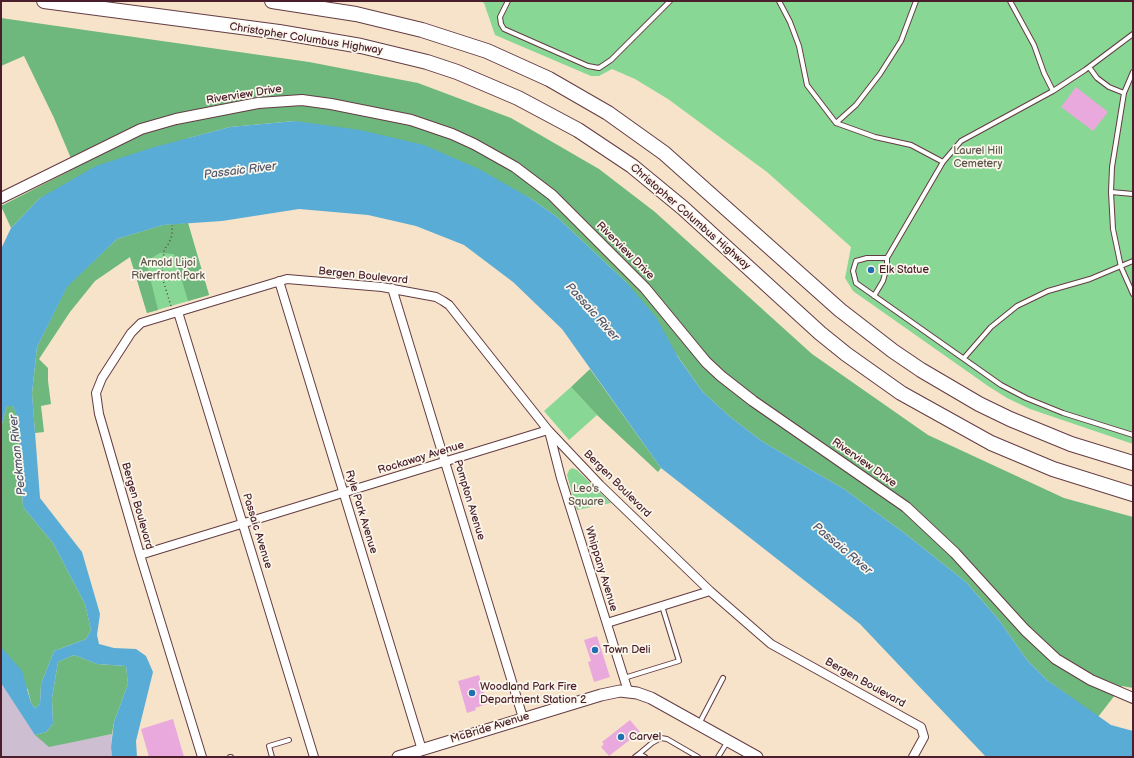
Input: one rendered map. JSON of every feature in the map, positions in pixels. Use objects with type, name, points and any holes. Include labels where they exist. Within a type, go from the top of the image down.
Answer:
[{"type":"highway","name":"Christopher Columbus Highway","points":[[44,1],[279,32],[361,46],[427,62],[518,98],[578,130],[632,166],[683,208],[846,354],[901,393],[991,443],[1053,469],[1133,494]]},
{"type":"highway","points":[[272,1],[356,14],[422,30],[487,51],[549,79],[608,113],[664,153],[840,310],[893,351],[921,370],[979,404],[1010,419],[1071,444],[1133,463]]},
{"type":"main road","name":"McBride Avenue","points":[[398,757],[610,692],[628,692],[651,698],[757,757]]},
{"type":"street","name":"Riverview Drive","points":[[1,198],[141,129],[176,119],[258,103],[302,100],[332,104],[411,120],[452,134],[474,144],[515,167],[552,195],[645,288],[706,362],[720,376],[753,401],[906,508],[954,553],[1025,630],[1056,659],[1091,680],[1133,698]]},
{"type":"street","name":"Bergen Boulevard","points":[[202,757],[140,555],[99,414],[96,393],[102,378],[136,327],[141,323],[287,279],[392,288],[436,297],[449,305],[548,430],[600,485],[710,591],[771,644],[921,727],[924,737],[913,757]]},
{"type":"street","name":"Ryle Park Avenue","points":[[279,281],[422,750]]},
{"type":"street","name":"Pompton Avenue","points":[[392,288],[523,718]]},
{"type":"street","name":"Passaic Avenue","points":[[176,313],[243,524],[314,757]]},
{"type":"street","name":"Rockaway Avenue","points":[[140,555],[548,430]]},
{"type":"street","name":"Whippany Avenue","points":[[548,430],[561,478],[628,692]]},
{"type":"street","points":[[606,623],[710,591]]},
{"type":"lane","points":[[508,1],[500,17],[501,24],[504,29],[588,66],[600,68],[611,60],[670,1]]},
{"type":"lane","points":[[779,1],[790,22],[799,46],[807,85],[836,123],[875,137],[911,145],[943,162]]},
{"type":"lane","points":[[836,123],[856,105],[880,74],[902,41],[916,1]]},
{"type":"lane","points":[[1010,1],[1034,45],[1044,73],[1053,91]]},
{"type":"lane","points":[[874,296],[883,281],[887,266],[886,258],[943,162],[961,142],[1053,91],[1089,67],[1133,34]]},
{"type":"lane","points":[[1089,67],[1097,78],[1109,87],[1124,94]]},
{"type":"lane","points":[[1133,72],[1124,94],[1112,167],[1111,192],[1113,229],[1121,268],[1133,294]]},
{"type":"lane","points":[[1111,192],[1133,194]]},
{"type":"lane","points":[[886,258],[867,258],[856,261],[853,271],[856,283],[1001,385],[1026,398],[1063,413],[1133,435]]},
{"type":"lane","points":[[964,358],[991,327],[1017,306],[1048,291],[1090,279],[1121,268],[1133,261]]},
{"type":"lane","points":[[624,678],[678,661],[662,606]]},
{"type":"lane","points":[[699,724],[723,678]]},
{"type":"lane","points":[[635,757],[652,743],[661,738],[698,757]]},
{"type":"lane","points":[[272,757],[269,746],[289,740]]},
{"type":"lane","points":[[718,757],[728,741]]},
{"type":"lane","points":[[639,754],[645,757]]},
{"type":"path","points":[[172,224],[172,235],[164,250],[162,277],[176,313]]},
{"type":"shaded area","points":[[1,683],[35,734],[49,746],[112,734],[112,757],[1,757]]},
{"type":"green space","name":"Laurel Hill Cemetery","points":[[480,1],[1133,1],[1133,444],[1030,409],[1007,398],[988,386],[853,291],[845,278],[851,247],[767,172],[668,99],[635,79],[612,69],[599,76],[591,76],[495,35],[484,3]]},
{"type":"green space","points":[[1,18],[309,62],[418,83],[511,118],[599,169],[655,212],[812,354],[928,435],[1064,498],[1133,517],[1133,688],[1122,686],[1098,717],[1047,680],[1027,660],[999,620],[966,582],[903,532],[844,489],[763,442],[729,416],[702,391],[626,282],[557,217],[530,198],[295,121],[230,127],[189,138],[40,198],[11,228],[1,206],[75,168],[54,118],[24,56],[1,66]]},
{"type":"green space","name":"Arnold Lijoi Riverfront Park","points":[[188,223],[209,295],[147,313],[124,237],[163,225]]},
{"type":"green space","points":[[188,223],[209,295],[188,301],[174,254],[160,253],[150,259],[148,269],[158,310],[147,313],[130,257],[95,281],[70,312],[39,359],[48,368],[51,404],[41,406],[44,432],[35,433],[32,393],[37,347],[67,286],[117,239],[163,225]]},
{"type":"green space","points":[[590,369],[661,468],[658,472],[597,415],[571,387]]},
{"type":"green space","points":[[571,387],[597,415],[569,440],[544,411]]},
{"type":"green space","points":[[7,406],[13,406],[17,415],[23,507],[53,543],[85,604],[91,630],[86,639],[54,651],[41,684],[40,704],[35,708],[31,703],[28,690],[1,647],[1,427]]},
{"type":"green space","name":"Leo's Square","points":[[572,468],[577,470],[611,503],[577,510],[567,475],[569,470]]},
{"type":"green space","points":[[74,655],[97,664],[126,666],[128,684],[114,722],[112,734],[49,747],[35,735],[46,732],[53,724],[52,698],[58,662]]},
{"type":"water","name":"Passaic River","points":[[295,121],[360,130],[424,145],[479,169],[530,198],[557,217],[626,282],[656,317],[678,357],[702,391],[729,416],[763,442],[844,489],[903,532],[966,582],[999,620],[1027,660],[1047,680],[1111,725],[1133,731],[1133,757],[986,757],[860,624],[661,468],[562,329],[513,282],[464,245],[416,226],[368,215],[299,209],[222,221],[163,225],[117,239],[67,287],[37,347],[32,393],[40,498],[82,552],[100,614],[97,635],[99,644],[114,648],[136,649],[146,656],[153,672],[136,741],[137,757],[112,757],[111,747],[114,722],[128,684],[126,666],[97,664],[74,655],[58,662],[52,698],[53,724],[46,732],[35,735],[1,683],[1,647],[22,671],[31,703],[35,708],[40,704],[41,684],[54,651],[86,639],[91,630],[85,604],[53,543],[23,507],[17,416],[13,406],[7,406],[1,427],[1,249],[11,228],[40,198],[96,166],[151,148],[230,127]]},
{"type":"building","points":[[1076,87],[1108,112],[1093,131],[1061,107]]},
{"type":"building","name":"Town Deli","points":[[597,636],[610,677],[594,682],[588,662],[591,661],[584,640]]},
{"type":"building","name":"Woodland Park Fire Department Station 2","points":[[479,675],[487,704],[475,708],[476,710],[467,713],[458,681]]},
{"type":"building","points":[[173,719],[184,757],[149,757],[141,729]]},
{"type":"building","name":"Carvel","points":[[630,720],[640,732],[609,756],[601,747],[604,744],[602,742]]},
{"type":"place","name":"Elk Statue","points":[[871,270]]},
{"type":"place","name":"Town Deli","points":[[595,650]]},
{"type":"place","name":"Woodland Park Fire Department Station 2","points":[[472,693]]},
{"type":"place","name":"Carvel","points":[[621,737]]},
{"type":"water label","name":"Peckman River","points":[[18,455]]}]
